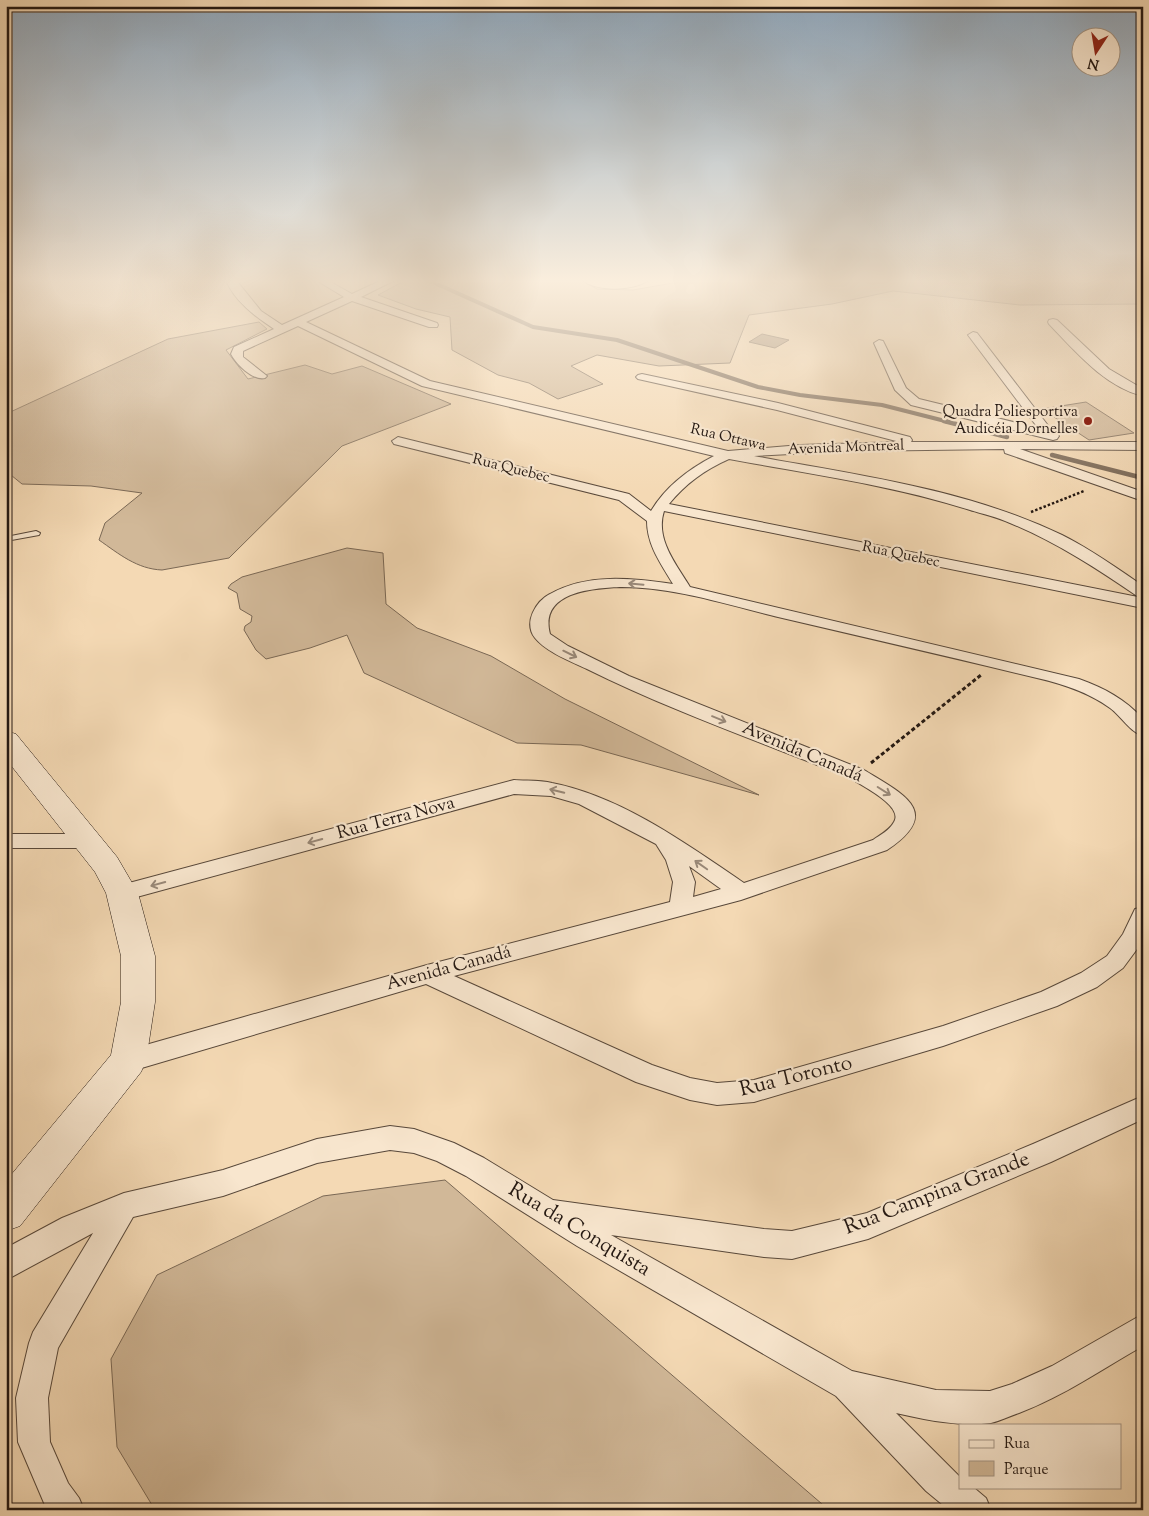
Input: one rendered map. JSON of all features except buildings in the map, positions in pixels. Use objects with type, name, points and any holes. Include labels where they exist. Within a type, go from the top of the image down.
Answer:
[{"type":"main road","points":[[6,740],[106,865],[122,893],[138,956],[138,1002],[128,1061],[6,1212]]},
{"type":"street","points":[[237,351],[236,354],[239,359],[261,376]]},
{"type":"street","name":"Rua Ottawa","points":[[357,351],[426,384],[728,455],[900,487],[949,499],[1013,519],[1058,539],[1099,563],[1143,593]]},
{"type":"street","points":[[882,351],[900,390],[915,402],[1048,435],[1080,445]]},
{"type":"street","points":[[985,351],[1048,435]]},
{"type":"street","points":[[1081,351],[1100,370],[1119,382],[1143,392]]},
{"type":"street","points":[[642,377],[849,424],[926,445]]},
{"type":"street","name":"Rua Quebec","points":[[398,441],[624,497],[660,509],[1143,603]]},
{"type":"street","name":"Avenida Montreal","points":[[660,509],[682,482],[698,470],[728,455],[818,448],[926,445],[1143,446]]},
{"type":"street","points":[[994,445],[1143,497]]},
{"type":"street","name":"Rua Quebec","points":[[624,497],[660,509]]},
{"type":"street","points":[[660,509],[655,534],[660,547],[684,590]]},
{"type":"street","name":"Avenida Canadá","points":[[128,1061],[427,974],[741,892],[842,860],[880,845],[895,835],[905,823],[906,813],[902,805],[857,774],[623,680],[562,650],[542,636],[539,620],[545,603],[561,594],[584,586],[633,583],[684,590],[1071,681],[1111,698],[1132,716],[1143,730]]},
{"type":"street","name":"Rua Terra Nova","points":[[122,893],[514,787],[551,789],[586,799],[664,839],[741,892]]},
{"type":"street","points":[[664,839],[676,860],[684,882],[680,909]]},
{"type":"street","points":[[6,841],[86,841]]},
{"type":"street","name":"Rua Toronto","points":[[427,974],[645,1074],[690,1089],[717,1094],[754,1092],[943,1036],[1049,999],[1089,980],[1115,962],[1132,939],[1143,915]]},
{"type":"street","name":"Rua Campina Grande","points":[[545,1211],[764,1243],[792,1244],[868,1226],[1042,1153],[1143,1107]]},
{"type":"street","name":"Rua da Conquista","points":[[124,1206],[223,1183],[317,1151],[354,1143],[390,1138],[414,1141],[445,1152],[475,1167],[545,1211],[847,1385],[938,1479],[974,1510]]},
{"type":"street","points":[[6,1266],[18,1257],[72,1228],[124,1206]]},
{"type":"street","points":[[67,1510],[56,1495],[34,1442],[32,1398],[44,1343],[124,1206]]},
{"type":"street","points":[[847,1385],[916,1404],[992,1407],[1041,1389],[1143,1329]]},
{"type":"lane","points":[[6,539],[36,533]]},
{"type":"path","points":[[1013,519],[1105,483]]},
{"type":"path","points":[[857,774],[995,663]]},
{"type":"green space","points":[[143,351],[227,351],[248,379],[305,365],[332,374],[362,366],[451,404],[342,446],[229,558],[162,570],[136,564],[99,540],[105,523],[142,493],[91,486],[22,484],[6,471],[6,414]]},
{"type":"green space","points":[[453,351],[735,351],[730,363],[659,366],[597,355],[571,366],[603,384],[558,399],[529,383],[498,375]]},
{"type":"green space","name":"Quadra Poliesportiva Audicéia Dornelles","points":[[1086,402],[1134,433],[1089,440],[1042,409]]},
{"type":"green space","points":[[347,548],[383,553],[386,604],[417,628],[491,656],[565,699],[759,795],[581,745],[517,743],[364,673],[347,635],[310,648],[266,659],[256,650],[244,630],[245,626],[251,622],[252,616],[240,609],[237,593],[228,588],[242,577]]},
{"type":"green space","points":[[445,1180],[829,1510],[155,1510],[117,1447],[111,1359],[157,1275],[323,1196]]},
{"type":"waterway","points":[[649,351],[758,387],[800,395],[882,405],[949,422]]},
{"type":"waterway","points":[[944,421],[1007,437]]},
{"type":"waterway","points":[[1052,455],[1143,478]]},
{"type":"place","name":"Quadra Poliesportiva Audicéia Dornelles","points":[[1088,421]]}]
